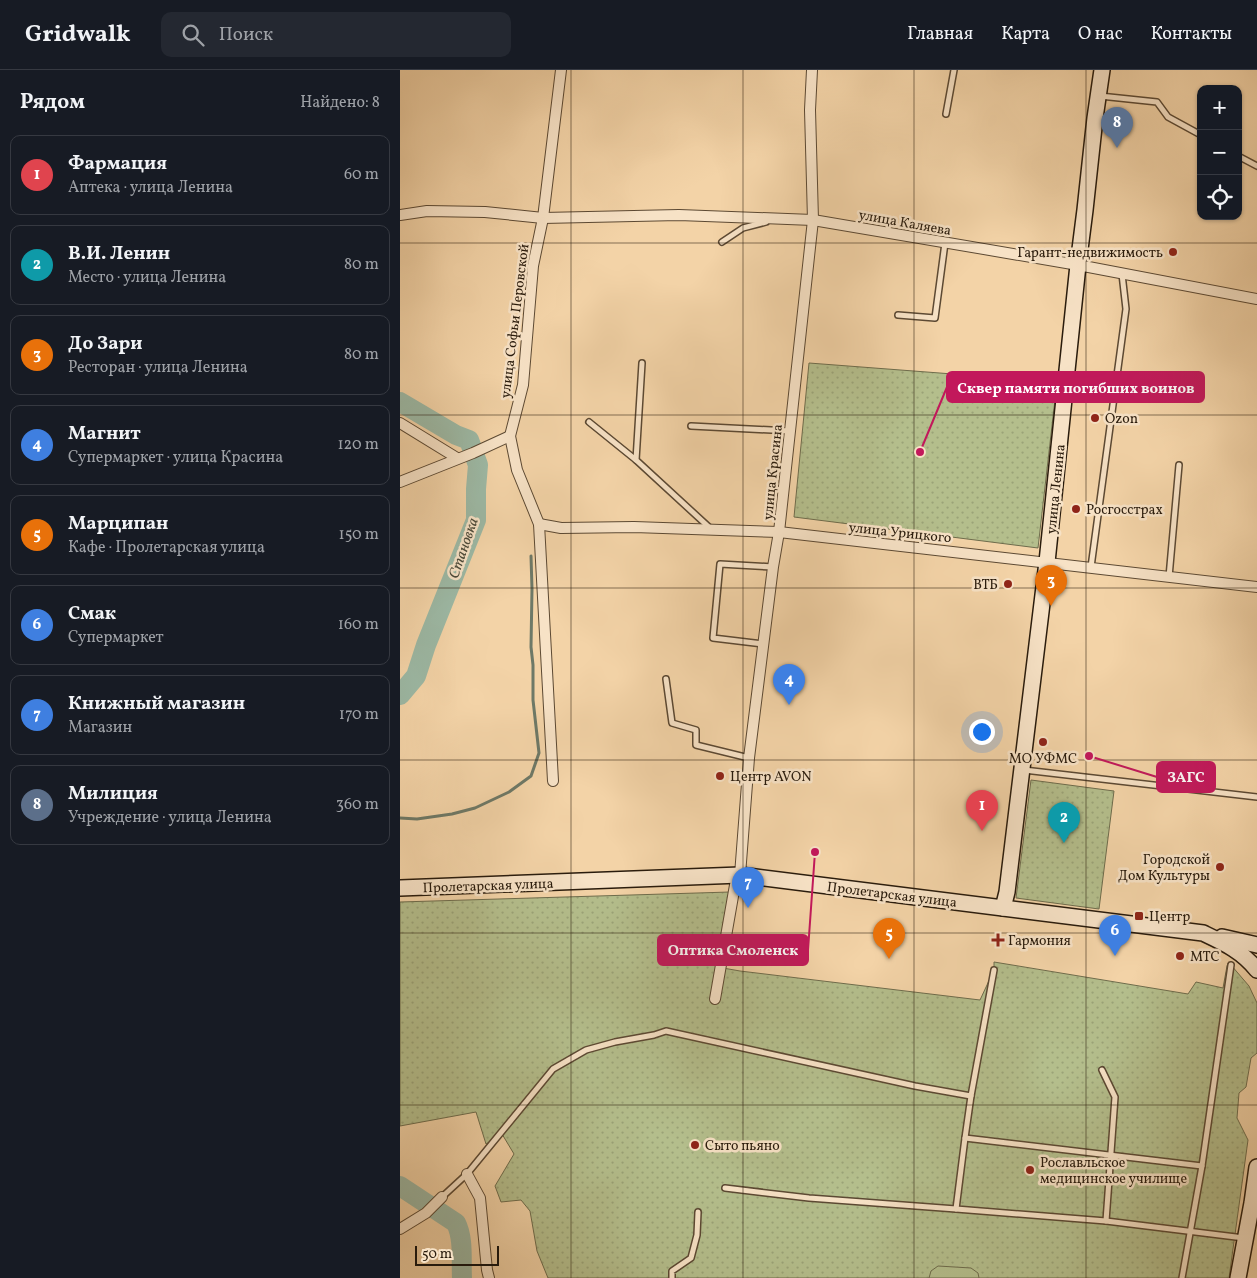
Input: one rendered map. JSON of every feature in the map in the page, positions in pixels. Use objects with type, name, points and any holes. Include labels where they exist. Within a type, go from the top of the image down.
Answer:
[{"type":"main road","name":"улица Ленина","points":[[1003,908],[1007,892],[1047,562],[1078,265],[1102,70]]},
{"type":"main road","name":"Пролетарская улица","points":[[400,888],[740,875],[1203,933],[1257,945]]},
{"type":"main road","name":"Пролетарская улица","points":[[1203,933],[1229,945],[1252,963],[1257,970]]},
{"type":"main road","points":[[1238,1278],[1254,1203],[1257,1167]]},
{"type":"street","name":"улица Софьи Перовской","points":[[553,781],[539,524],[517,470],[510,436],[522,385],[533,266],[543,218],[561,70]]},
{"type":"street","name":"улица Красина","points":[[715,999],[735,885],[740,875],[749,758],[779,532],[813,220],[810,110],[812,70]]},
{"type":"street","name":"улица Каляева","points":[[400,216],[427,211],[485,212],[543,218],[679,215],[813,220],[1078,265],[1257,299]]},
{"type":"street","points":[[400,423],[457,458]]},
{"type":"street","points":[[400,482],[510,436]]},
{"type":"street","name":"улица Урицкого","points":[[539,524],[561,528],[634,527],[779,532],[1257,587]]},
{"type":"street","points":[[467,1174],[480,1198],[489,1278]]},
{"type":"street","points":[[400,1229],[426,1213],[442,1197]]},
{"type":"lane","points":[[946,114],[954,70]]},
{"type":"lane","points":[[1099,96],[1157,102],[1168,117],[1197,134]]},
{"type":"lane","points":[[1242,158],[1257,166]]},
{"type":"lane","points":[[722,242],[743,228],[779,218]]},
{"type":"lane","points":[[898,315],[935,318],[945,242]]},
{"type":"lane","points":[[1090,568],[1126,309],[1122,274]]},
{"type":"lane","points":[[636,460],[642,363]]},
{"type":"lane","points":[[590,422],[636,460],[712,529]]},
{"type":"lane","points":[[691,426],[790,431]]},
{"type":"lane","points":[[1169,577],[1179,465]]},
{"type":"lane","points":[[764,644],[712,638],[720,564],[773,567]]},
{"type":"lane","points":[[666,679],[672,723],[696,730],[696,745],[749,758]]},
{"type":"lane","points":[[1022,770],[1257,797]]},
{"type":"lane","points":[[1182,1278],[1202,1166],[1231,965]]},
{"type":"lane","points":[[956,1208],[971,1096],[994,970]]},
{"type":"lane","points":[[442,1197],[467,1174],[553,1069],[586,1050],[654,1035],[666,1030],[915,1086],[971,1096]]},
{"type":"lane","points":[[1102,1070],[1115,1097],[1106,1221]]},
{"type":"lane","points":[[965,1138],[1202,1166]]},
{"type":"lane","points":[[725,1188],[809,1198],[1106,1221],[1245,1238]]},
{"type":"lane","points":[[672,1278],[672,1271],[691,1258],[697,1235],[698,1212]]},
{"type":"green space","points":[[809,363],[1057,382],[1038,548],[794,517]]},
{"type":"green space","points":[[1031,780],[1114,791],[1099,909],[1016,898]]},
{"type":"green space","points":[[730,892],[723,968],[740,971],[980,1000],[994,970],[994,962],[1188,994],[1196,982],[1223,988],[1228,963],[1231,965],[1249,986],[1257,1003],[1257,1053],[1251,1058],[1246,1087],[1239,1093],[1237,1118],[1248,1140],[1229,1278],[548,1278],[537,1251],[530,1211],[521,1200],[501,1202],[495,1186],[514,1154],[502,1134],[486,1144],[476,1112],[400,1126],[400,902]]},
{"type":"green space","points":[[938,1266],[971,1268],[978,1273],[979,1278],[929,1278],[931,1271]]},
{"type":"waterway","name":"Становка","points":[[400,402],[456,435],[469,440],[478,465],[476,520],[426,645],[416,676],[400,695]]},
{"type":"waterway","points":[[400,818],[417,819],[452,814],[475,808],[509,792],[531,776],[539,753],[533,700],[531,556]]},
{"type":"waterway","name":"Становка","points":[[400,1186],[456,1223],[461,1243],[462,1278]]},
{"type":"place","name":"Милиция","points":[[1117,148]]},
{"type":"place","name":"Гарант-недвижимость","points":[[1173,252]]},
{"type":"place","name":"Ozon","points":[[1095,418]]},
{"type":"place","name":"Сквер памяти погибших воинов","points":[[920,452]]},
{"type":"place","name":"Росгосстрах","points":[[1076,509]]},
{"type":"place","name":"ВТБ","points":[[1008,584]]},
{"type":"place","name":"До Зари","points":[[1051,606]]},
{"type":"place","name":"Магнит","points":[[789,705]]},
{"type":"place","name":"МО УФМС","points":[[1043,742]]},
{"type":"place","name":"ЗАГС","points":[[1089,756]]},
{"type":"place","name":"Центр AVON","points":[[720,776]]},
{"type":"place","name":"Фармация","points":[[982,831]]},
{"type":"place","name":"В.И. Ленин","points":[[1064,843]]},
{"type":"place","name":"Оптика Смоленск","points":[[815,852]]},
{"type":"place","name":"Городской Дом Культуры","points":[[1220,867]]},
{"type":"place","name":"Книжный магазин","points":[[748,908]]},
{"type":"place","name":"Центр","points":[[1139,916]]},
{"type":"place","name":"Гармония","points":[[998,940]]},
{"type":"place","name":"Смак","points":[[1115,956]]},
{"type":"place","name":"МТС","points":[[1180,956]]},
{"type":"place","name":"Марципан","points":[[889,959]]},
{"type":"place","name":"Сыто пьяно","points":[[695,1145]]},
{"type":"place","name":"Рославльское медицинское училище","points":[[1030,1170]]}]
